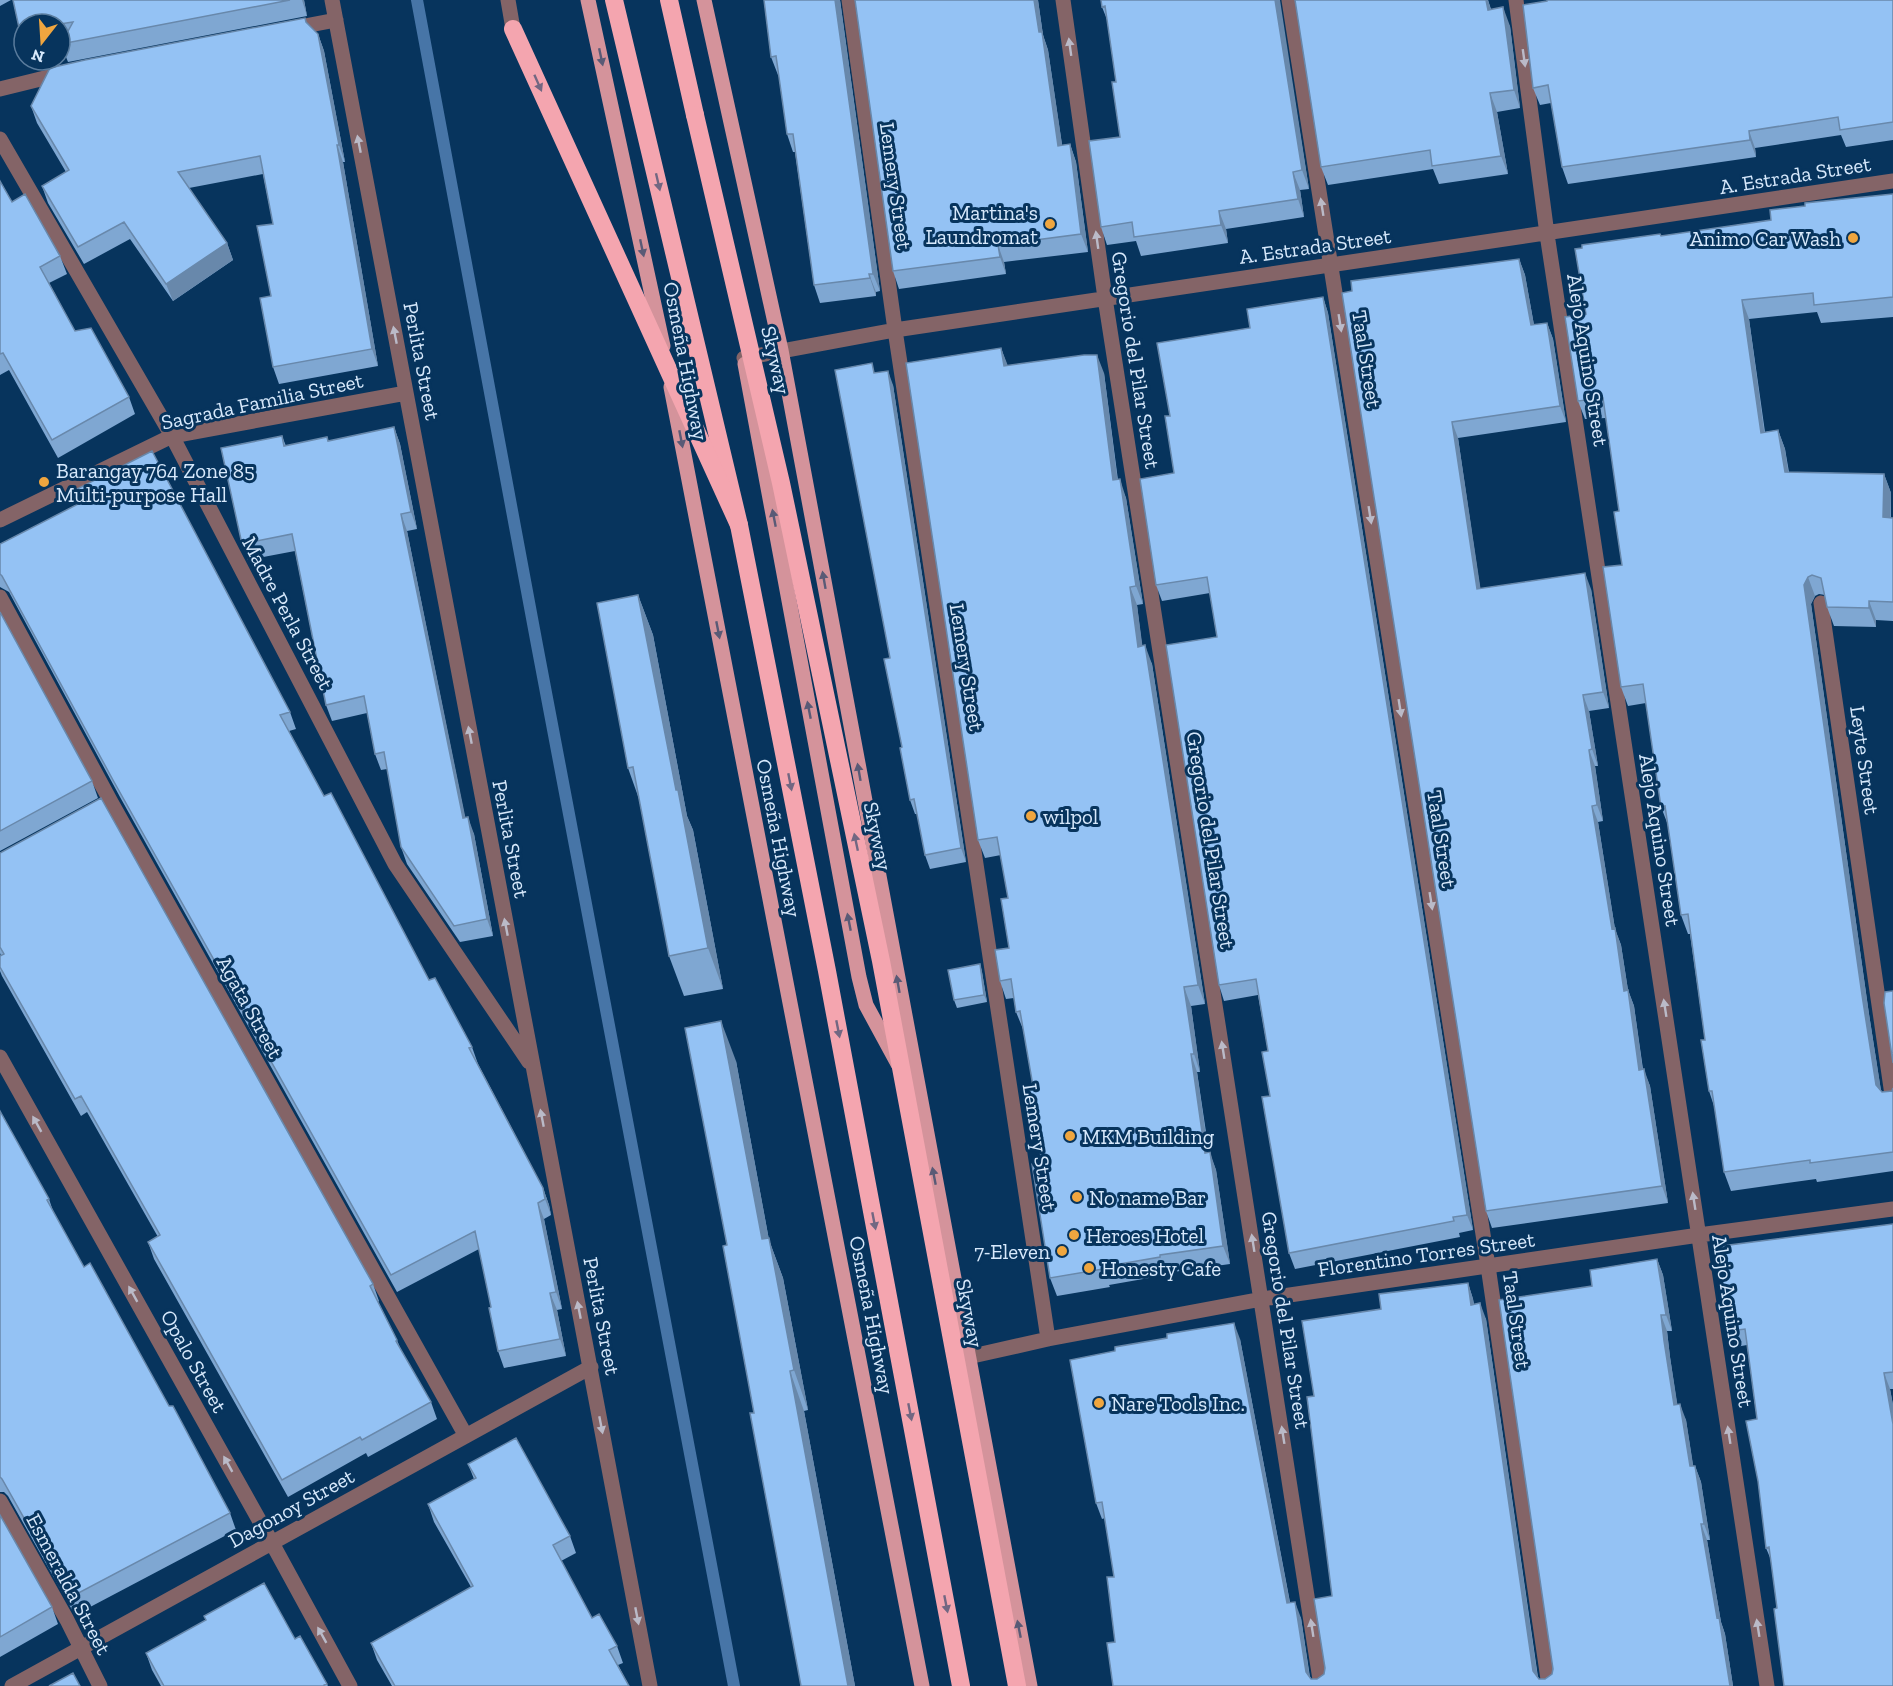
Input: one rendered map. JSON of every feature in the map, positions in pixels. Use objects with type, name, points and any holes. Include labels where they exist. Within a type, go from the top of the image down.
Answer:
[{"type":"highway","points":[[614,0],[739,525],[827,971],[961,1686]]},
{"type":"highway","name":"Skyway","points":[[669,0],[781,483],[881,961],[1017,1686]]},
{"type":"highway","points":[[513,29],[739,525]]},
{"type":"main road","name":"Osmeña Highway","points":[[588,0],[669,376],[922,1686]]},
{"type":"main road","points":[[661,0],[744,358],[859,977],[866,1005],[877,1028],[900,1067],[918,1090]]},
{"type":"main road","points":[[704,0],[781,351],[1030,1686]]},
{"type":"street","name":"Perlita Street","points":[[332,0],[650,1686]]},
{"type":"street","points":[[508,0],[513,29]]},
{"type":"street","name":"Lemery Street","points":[[849,0],[895,330],[1048,1339]]},
{"type":"street","name":"Gregorio del Pilar Street","points":[[1063,0],[1104,298],[1321,1686]]},
{"type":"street","name":"Taal Street","points":[[1289,0],[1488,1266],[1549,1686]]},
{"type":"street","name":"Alejo Aquino Street","points":[[1516,0],[1547,234],[1767,1686]]},
{"type":"street","points":[[269,33],[336,20]]},
{"type":"street","points":[[0,89],[78,70]]},
{"type":"street","name":"Madre Perla Street","points":[[0,139],[172,436],[395,864],[532,1068]]},
{"type":"street","name":"A. Estrada Street","points":[[744,358],[895,330],[1893,181]]},
{"type":"street","name":"Sagrada Familia Street","points":[[0,520],[172,436],[406,393]]},
{"type":"street","name":"Agata Street","points":[[0,597],[106,804],[466,1436]]},
{"type":"street","name":"Leyte Street","points":[[1821,603],[1893,1102]]},
{"type":"street","name":"Opalo Street","points":[[0,1057],[350,1686]]},
{"type":"street","name":"Florentino Torres Street","points":[[968,1357],[1048,1339],[1262,1299],[1893,1209]]},
{"type":"street","name":"Dagonoy Street","points":[[12,1686],[591,1367]]},
{"type":"street","name":"Esmeralda Street","points":[[0,1501],[67,1620],[100,1686]]},
{"type":"building","points":[[13,0],[290,0],[72,42],[72,12],[16,12]]},
{"type":"building","points":[[764,0],[835,0],[873,274],[869,274],[870,278],[814,285],[793,134],[787,134],[776,56],[771,57]]},
{"type":"building","points":[[855,0],[1034,0],[1039,32],[1042,32],[1058,146],[1070,144],[1081,234],[998,245],[1000,257],[893,271]]},
{"type":"building","points":[[1101,0],[1275,0],[1302,170],[1293,172],[1298,199],[1219,211],[1221,225],[1134,237],[1132,222],[1101,227],[1089,141],[1120,137],[1112,82],[1116,82],[1105,6],[1102,7]]},
{"type":"building","points":[[1295,0],[1486,0],[1488,10],[1503,7],[1514,90],[1490,93],[1501,156],[1432,166],[1430,150],[1321,167]]},
{"type":"building","points":[[1547,0],[1893,0],[1893,122],[1840,130],[1838,117],[1749,131],[1750,140],[1562,167],[1548,85],[1533,88],[1523,5]]},
{"type":"building","points":[[305,18],[318,34],[339,145],[337,145],[372,349],[273,367],[260,298],[271,296],[257,226],[273,224],[260,156],[178,172],[227,243],[166,284],[124,222],[78,247],[42,186],[69,170],[31,106],[48,72],[72,72],[72,63]]},
{"type":"building","points":[[0,181],[12,202],[25,194],[60,256],[40,267],[75,331],[91,328],[129,397],[52,440],[3,353],[0,354]]},
{"type":"building","points":[[1893,194],[1893,297],[1814,305],[1813,293],[1742,300],[1761,433],[1778,430],[1785,472],[1884,474],[1883,517],[1893,518],[1893,602],[1869,601],[1869,608],[1827,607],[1821,578],[1812,575],[1808,577],[1804,585],[1876,1085],[1882,1092],[1892,1091],[1893,1088],[1893,1152],[1810,1163],[1810,1160],[1724,1172],[1712,1091],[1709,1091],[1701,1040],[1705,1040],[1688,914],[1681,915],[1665,806],[1661,807],[1643,684],[1621,687],[1603,567],[1622,565],[1614,512],[1619,511],[1603,398],[1578,401],[1565,317],[1586,314],[1575,249],[1582,248],[1582,245],[1771,220],[1770,210],[1805,206],[1805,203]]},
{"type":"building","points":[[1519,259],[1531,325],[1547,323],[1560,406],[1452,422],[1477,589],[1585,573],[1603,692],[1583,695],[1592,749],[1589,750],[1597,805],[1592,806],[1612,929],[1615,928],[1624,991],[1628,990],[1639,1070],[1644,1069],[1662,1186],[1486,1211],[1342,293],[1352,291],[1351,281]]},
{"type":"building","points":[[1323,297],[1467,1215],[1453,1217],[1454,1221],[1289,1253],[1262,1097],[1270,1096],[1262,1052],[1268,1051],[1256,979],[1219,985],[1166,645],[1217,637],[1207,577],[1156,585],[1140,479],[1174,473],[1165,416],[1170,416],[1157,343],[1250,328],[1247,309]]},
{"type":"building","points":[[1001,348],[1004,366],[1097,355],[1113,480],[1120,479],[1136,586],[1130,587],[1138,647],[1145,645],[1198,985],[1184,987],[1205,1153],[1210,1152],[1223,1246],[1160,1255],[1160,1257],[1103,1267],[1103,1269],[1050,1278],[1032,1164],[1042,1162],[1029,1087],[1033,1086],[1020,1011],[1016,1012],[1011,979],[1000,981],[995,950],[1009,948],[1001,899],[1008,898],[997,837],[978,840],[906,363]]},
{"type":"building","points":[[872,363],[874,373],[888,371],[961,848],[925,855],[914,799],[910,800],[900,748],[902,747],[884,659],[890,658],[835,370]]},
{"type":"building","points":[[394,427],[411,512],[401,514],[463,818],[468,817],[487,919],[454,926],[401,847],[384,752],[375,754],[364,696],[326,705],[292,534],[242,544],[221,448],[282,436],[284,446],[327,437],[328,441]]},
{"type":"building","points":[[152,451],[290,712],[280,715],[324,796],[331,793],[429,980],[435,978],[543,1188],[545,1199],[538,1203],[556,1292],[550,1293],[560,1339],[498,1351],[475,1231],[391,1275],[0,574],[0,544],[84,501],[77,489]]},
{"type":"building","points":[[638,595],[708,948],[669,956],[633,767],[628,768],[597,603]]},
{"type":"building","points":[[0,612],[92,781],[0,831]]},
{"type":"building","points":[[101,798],[373,1284],[370,1286],[396,1341],[431,1402],[362,1440],[360,1437],[282,1480],[148,1242],[160,1235],[81,1096],[75,1099],[0,967],[0,956],[4,954],[0,947],[0,853]]},
{"type":"building","points":[[980,964],[984,995],[954,1000],[948,970]]},
{"type":"building","points":[[1893,991],[1893,1063],[1884,1003],[1885,992]]},
{"type":"building","points":[[721,1021],[762,1239],[769,1238],[794,1370],[790,1371],[848,1686],[801,1686],[750,1413],[754,1413],[723,1246],[727,1245],[685,1028]]},
{"type":"building","points":[[0,1111],[84,1267],[90,1263],[169,1406],[173,1406],[230,1513],[69,1598],[0,1477]]},
{"type":"building","points":[[1893,1224],[1893,1372],[1884,1373],[1893,1424],[1893,1686],[1784,1686],[1769,1547],[1766,1548],[1758,1481],[1746,1421],[1757,1419],[1745,1329],[1730,1331],[1722,1280],[1726,1279],[1722,1246]]},
{"type":"building","points":[[1657,1259],[1666,1315],[1661,1315],[1664,1341],[1674,1405],[1680,1404],[1690,1466],[1695,1466],[1704,1524],[1701,1524],[1730,1686],[1113,1686],[1107,1643],[1115,1642],[1107,1577],[1114,1577],[1102,1502],[1096,1503],[1070,1360],[1115,1351],[1115,1347],[1167,1338],[1167,1334],[1234,1323],[1287,1603],[1295,1602],[1306,1672],[1311,1679],[1317,1679],[1324,1674],[1325,1668],[1314,1599],[1332,1596],[1307,1397],[1314,1396],[1302,1321],[1381,1309],[1379,1294],[1468,1283],[1471,1305],[1480,1303],[1533,1671],[1539,1679],[1545,1679],[1552,1674],[1553,1669],[1499,1300],[1592,1286],[1590,1270]]},
{"type":"building","points":[[516,1438],[570,1536],[553,1545],[592,1618],[599,1614],[617,1646],[609,1650],[629,1686],[395,1686],[371,1643],[473,1586],[428,1504],[476,1478],[468,1464]]},
{"type":"building","points":[[0,1515],[52,1607],[0,1637]]},
{"type":"building","points":[[264,1583],[295,1639],[300,1636],[327,1684],[324,1686],[164,1686],[146,1653],[206,1620],[204,1616]]},
{"type":"building","points":[[73,1673],[80,1686],[49,1686]]},
{"type":"waterway","points":[[417,0],[734,1686]]},
{"type":"place","name":"Martina's Laundromat","points":[[1050,224]]},
{"type":"place","name":"Animo Car Wash","points":[[1853,238]]},
{"type":"place","name":"Barangay 764 Zone 85 Multi-purpose Hall","points":[[44,482]]},
{"type":"place","name":"wilpol","points":[[1031,816]]},
{"type":"place","name":"MKM Building","points":[[1070,1136]]},
{"type":"place","name":"No name Bar","points":[[1077,1197]]},
{"type":"place","name":"Heroes Hotel","points":[[1074,1235]]},
{"type":"place","name":"7-Eleven","points":[[1062,1251]]},
{"type":"place","name":"Honesty Cafe","points":[[1089,1268]]},
{"type":"place","name":"Nare Tools Inc.","points":[[1099,1403]]}]
